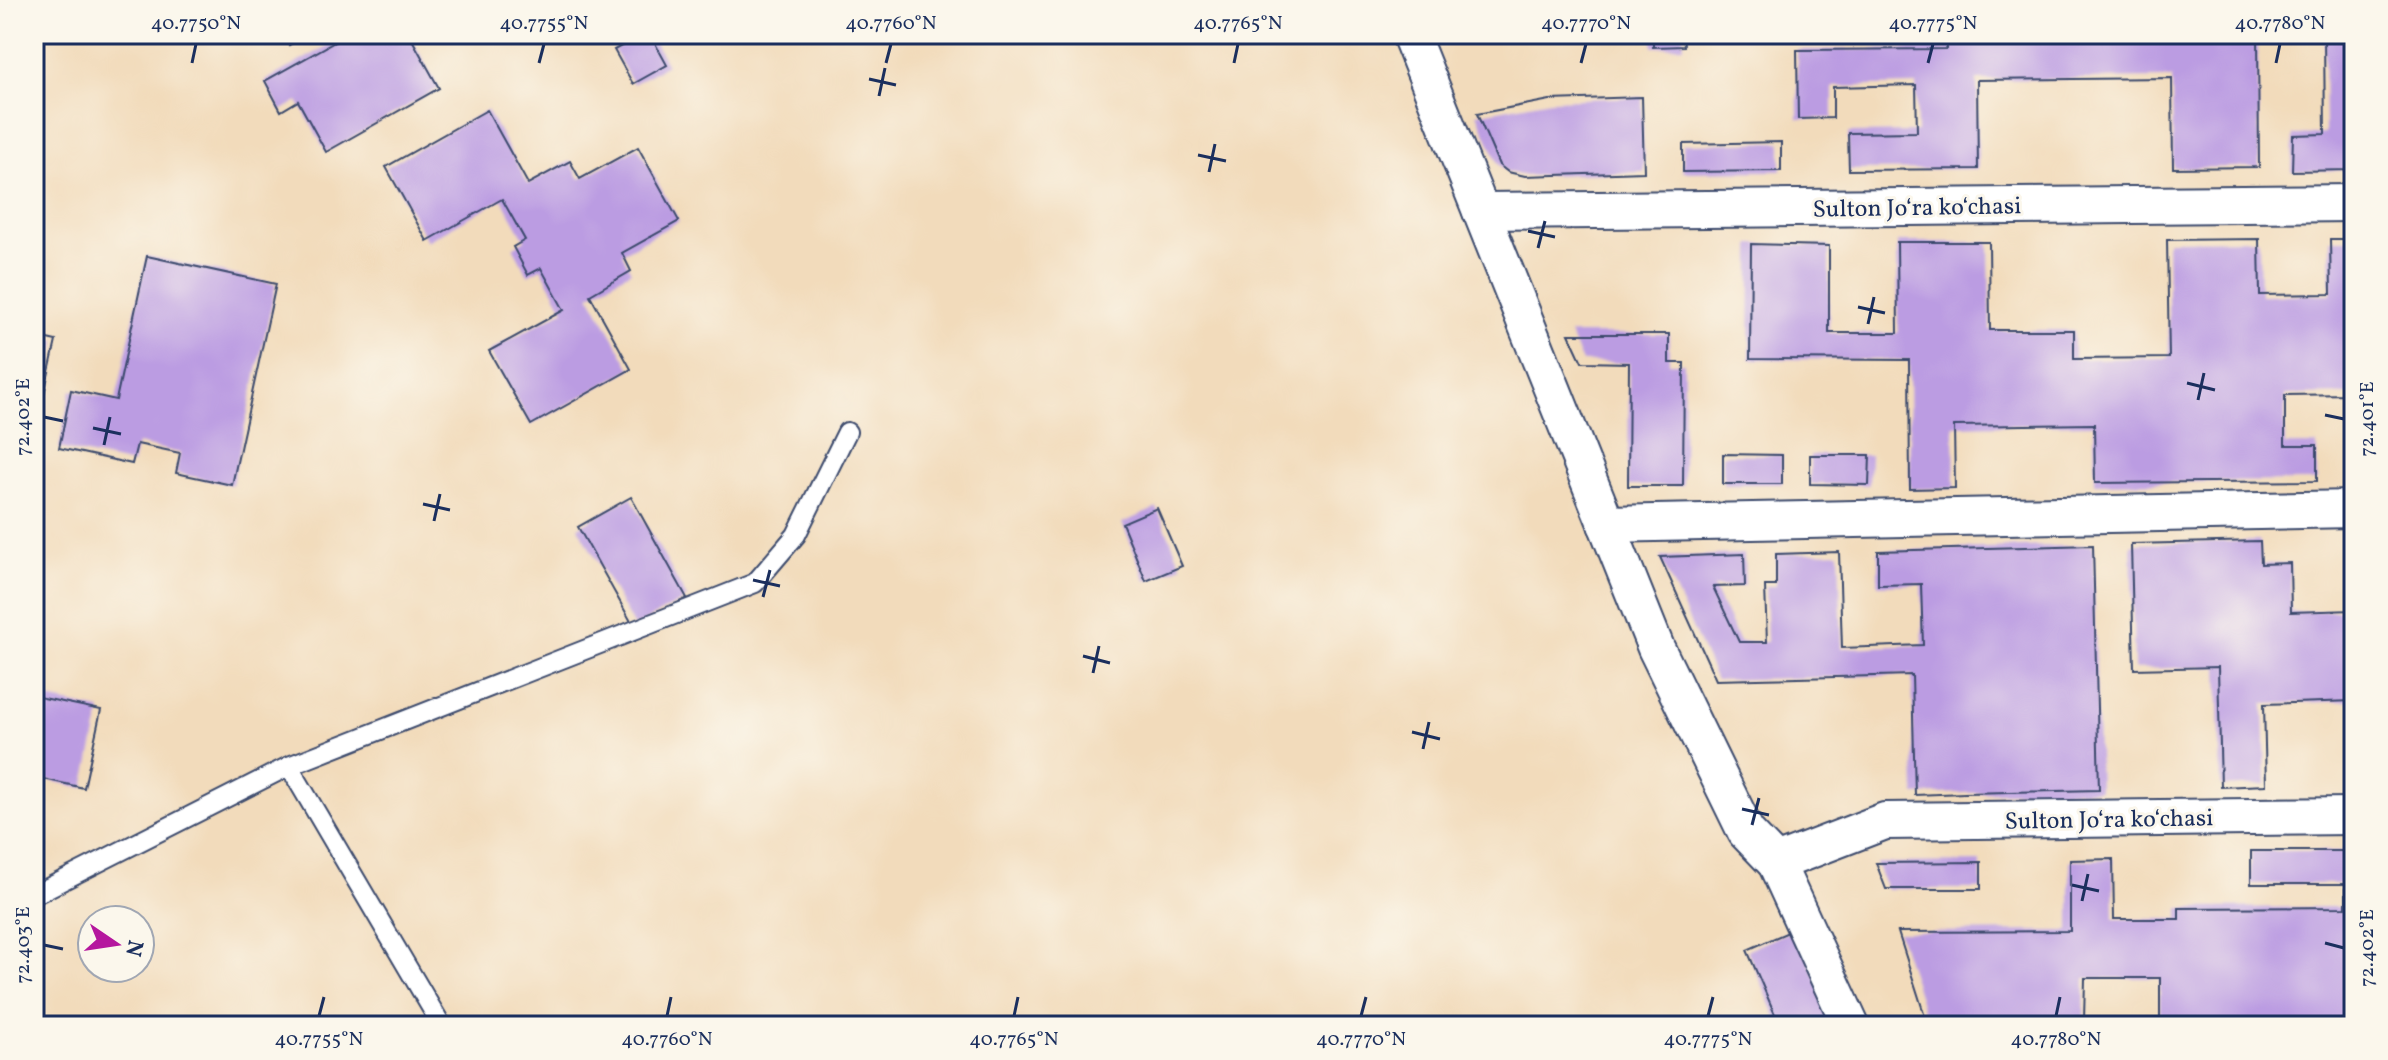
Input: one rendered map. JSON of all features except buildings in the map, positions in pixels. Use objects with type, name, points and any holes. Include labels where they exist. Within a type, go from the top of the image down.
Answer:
[{"type":"street","points":[[1410,34],[1656,648],[1746,832],[1776,863],[1851,1026]]},
{"type":"street","name":"Sulton Joʻra koʻchasi","points":[[1481,211],[2354,203]]},
{"type":"street","points":[[1606,524],[2354,509]]},
{"type":"street","name":"Sulton Joʻra koʻchasi","points":[[1776,863],[1885,821],[2354,816]]},
{"type":"lane","points":[[34,895],[289,766],[755,583],[796,535],[847,432]]},
{"type":"lane","points":[[289,766],[442,1026]]}]
